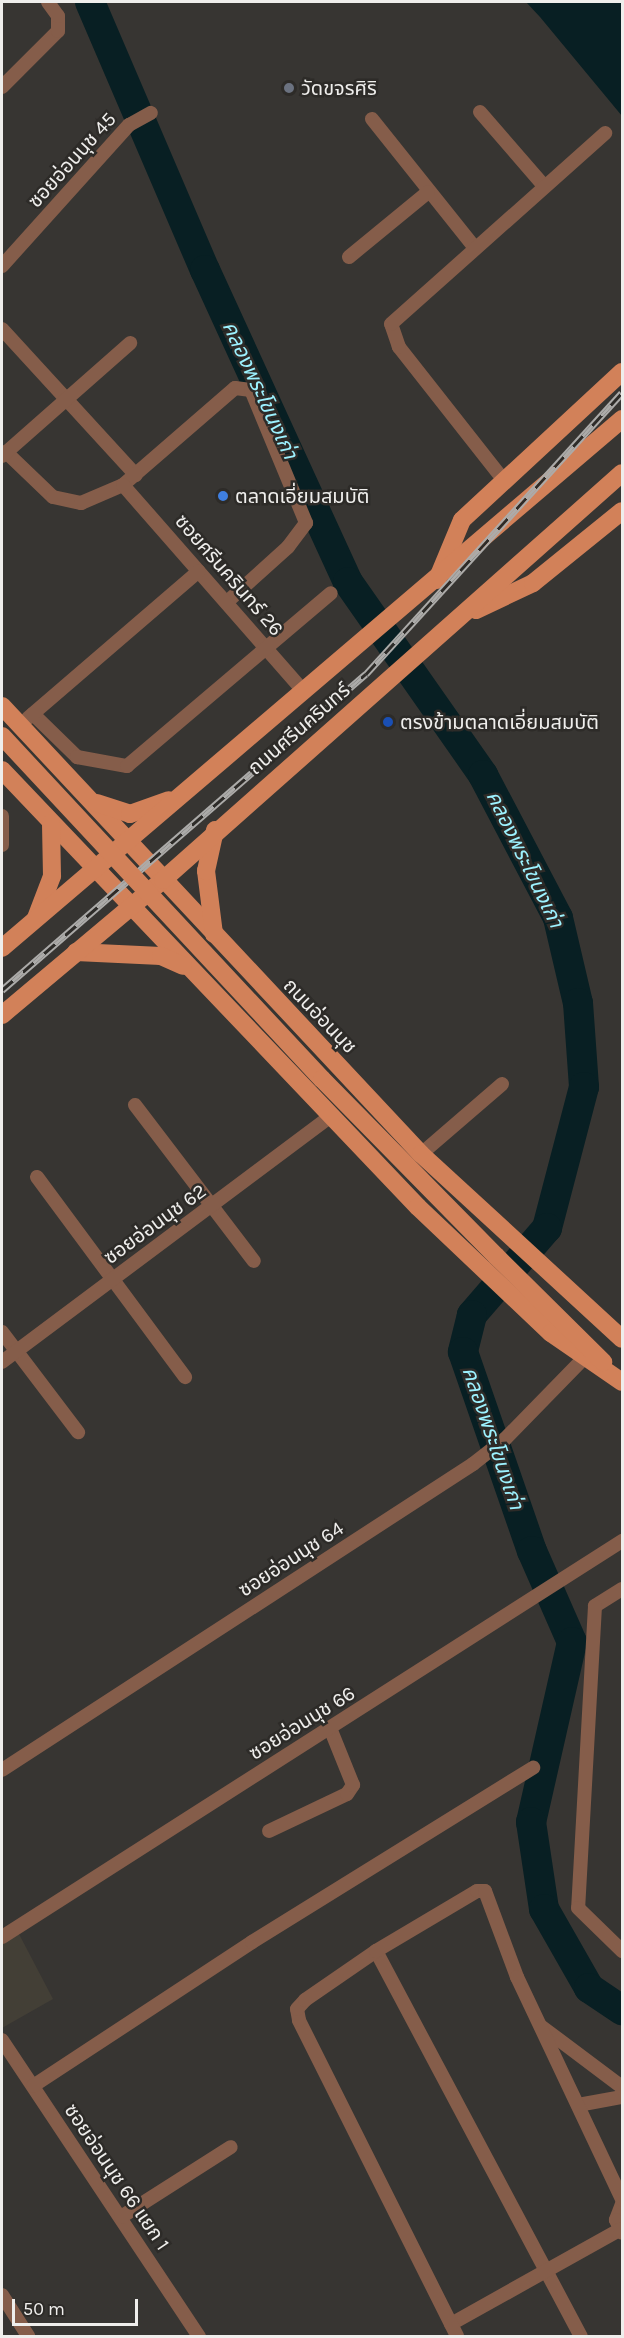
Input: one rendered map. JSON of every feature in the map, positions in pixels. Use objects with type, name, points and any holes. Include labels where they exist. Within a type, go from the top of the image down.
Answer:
[{"type":"main road","points":[[436,580],[454,532],[502,478],[622,372]]},
{"type":"main road","name":"ถนนศรีนครินทร์","points":[[2,948],[390,620],[619,422]]},
{"type":"main road","name":"ถนนศรีนครินทร์","points":[[2,1015],[164,880],[215,830],[464,615],[622,473]]},
{"type":"main road","points":[[464,615],[533,583],[622,511]]},
{"type":"main road","name":"ถนนอ่อนนุช","points":[[2,706],[27,720],[38,744],[260,986],[421,1154],[622,1342]]},
{"type":"main road","name":"ถนนอ่อนนุช","points":[[2,736],[371,1131],[541,1297],[621,1380]]},
{"type":"main road","points":[[4,777],[30,775],[38,744]]},
{"type":"main road","name":"ถนนอ่อนนุช","points":[[4,777],[51,821],[188,968],[440,1228],[551,1333],[584,1358],[621,1380]]},
{"type":"main road","points":[[83,793],[119,814],[140,812],[186,793]]},
{"type":"main road","points":[[35,919],[52,876],[56,844],[51,821]]},
{"type":"main road","points":[[214,936],[206,871],[215,830]]},
{"type":"main road","points":[[76,952],[161,956],[188,968]]},
{"type":"main road","points":[[231,1012],[228,998],[232,986],[260,986]]},
{"type":"main road","name":"ถนนอ่อนนุช","points":[[541,1297],[622,1342]]},
{"type":"street","points":[[2,87],[58,31],[58,16],[48,2]]},
{"type":"street","points":[[480,112],[544,186]]},
{"type":"street","name":"ซอยอ่อนนุช 45","points":[[2,266],[129,124],[146,114]]},
{"type":"street","points":[[372,118],[428,192],[474,247]]},
{"type":"street","points":[[502,478],[460,430],[390,328],[474,247],[605,133]]},
{"type":"street","points":[[349,257],[428,192]]},
{"type":"street","points":[[2,329],[136,474]]},
{"type":"street","points":[[130,343],[66,396],[4,454],[53,497],[81,503],[123,485],[235,388],[251,390],[257,398],[306,523],[288,548],[227,602]]},
{"type":"street","name":"ซอยศรีนครินทร์ 26","points":[[123,485],[304,692]]},
{"type":"street","points":[[199,571],[27,720],[77,757],[127,766],[331,593]]},
{"type":"street","points":[[2,816],[2,845]]},
{"type":"street","points":[[421,1154],[502,1084]]},
{"type":"street","points":[[135,1105],[215,1204],[254,1261]]},
{"type":"street","name":"ซอยอ่อนนุช 62","points":[[2,1362],[331,1116]]},
{"type":"street","points":[[37,1177],[114,1278],[185,1377]]},
{"type":"street","points":[[2,1332],[78,1432]]},
{"type":"street","name":"ซอยอ่อนนุช 64","points":[[2,1770],[472,1464],[505,1439],[584,1358]]},
{"type":"street","name":"ซอยอ่อนนุช 66","points":[[2,1936],[531,1600],[563,1582],[622,1542]]},
{"type":"street","points":[[622,1589],[595,1606],[578,1908],[622,1951]]},
{"type":"street","points":[[268,1831],[347,1794],[353,1785],[330,1728]]},
{"type":"street","points":[[33,2086],[252,1942],[533,1768]]},
{"type":"street","points":[[458,2337],[299,2020],[297,2009],[305,2000],[376,1951],[477,1891],[485,1891],[541,2026],[622,2199]]},
{"type":"street","points":[[376,1951],[581,2337]]},
{"type":"street","points":[[541,2026],[622,2086]]},
{"type":"street","name":"ซอยอ่อนนุช 66 แยก 1","points":[[2,2040],[199,2337]]},
{"type":"street","points":[[578,2104],[622,2097]]},
{"type":"street","points":[[121,2217],[231,2147]]},
{"type":"street","points":[[451,2324],[545,2269],[621,2231],[616,2220],[622,2204]]},
{"type":"street","points":[[2,2295],[28,2337]]},
{"type":"shaded area","points":[[19,1934],[53,1999],[2,2028],[2,1944]]},
{"type":"water","points":[[526,2],[622,2],[622,116],[540,17]]},
{"type":"waterway","name":"คลองพระโขนงเก่า","points":[[90,2],[205,270],[348,582],[483,775],[558,918],[578,1003],[584,1087],[547,1228],[472,1315],[463,1352],[532,1551],[572,1642],[531,1822],[544,1909],[589,1988],[622,2010]]},
{"type":"railway","points":[[2,990],[366,674],[622,393]]},
{"type":"place","name":"วัดขจรศิริ","points":[[289,88]]},
{"type":"place","name":"ตลาดเอี่ยมสมบัติ","points":[[223,496]]},
{"type":"place","name":"ตรงข้ามตลาดเอี่ยมสมบัติ","points":[[388,722]]}]
